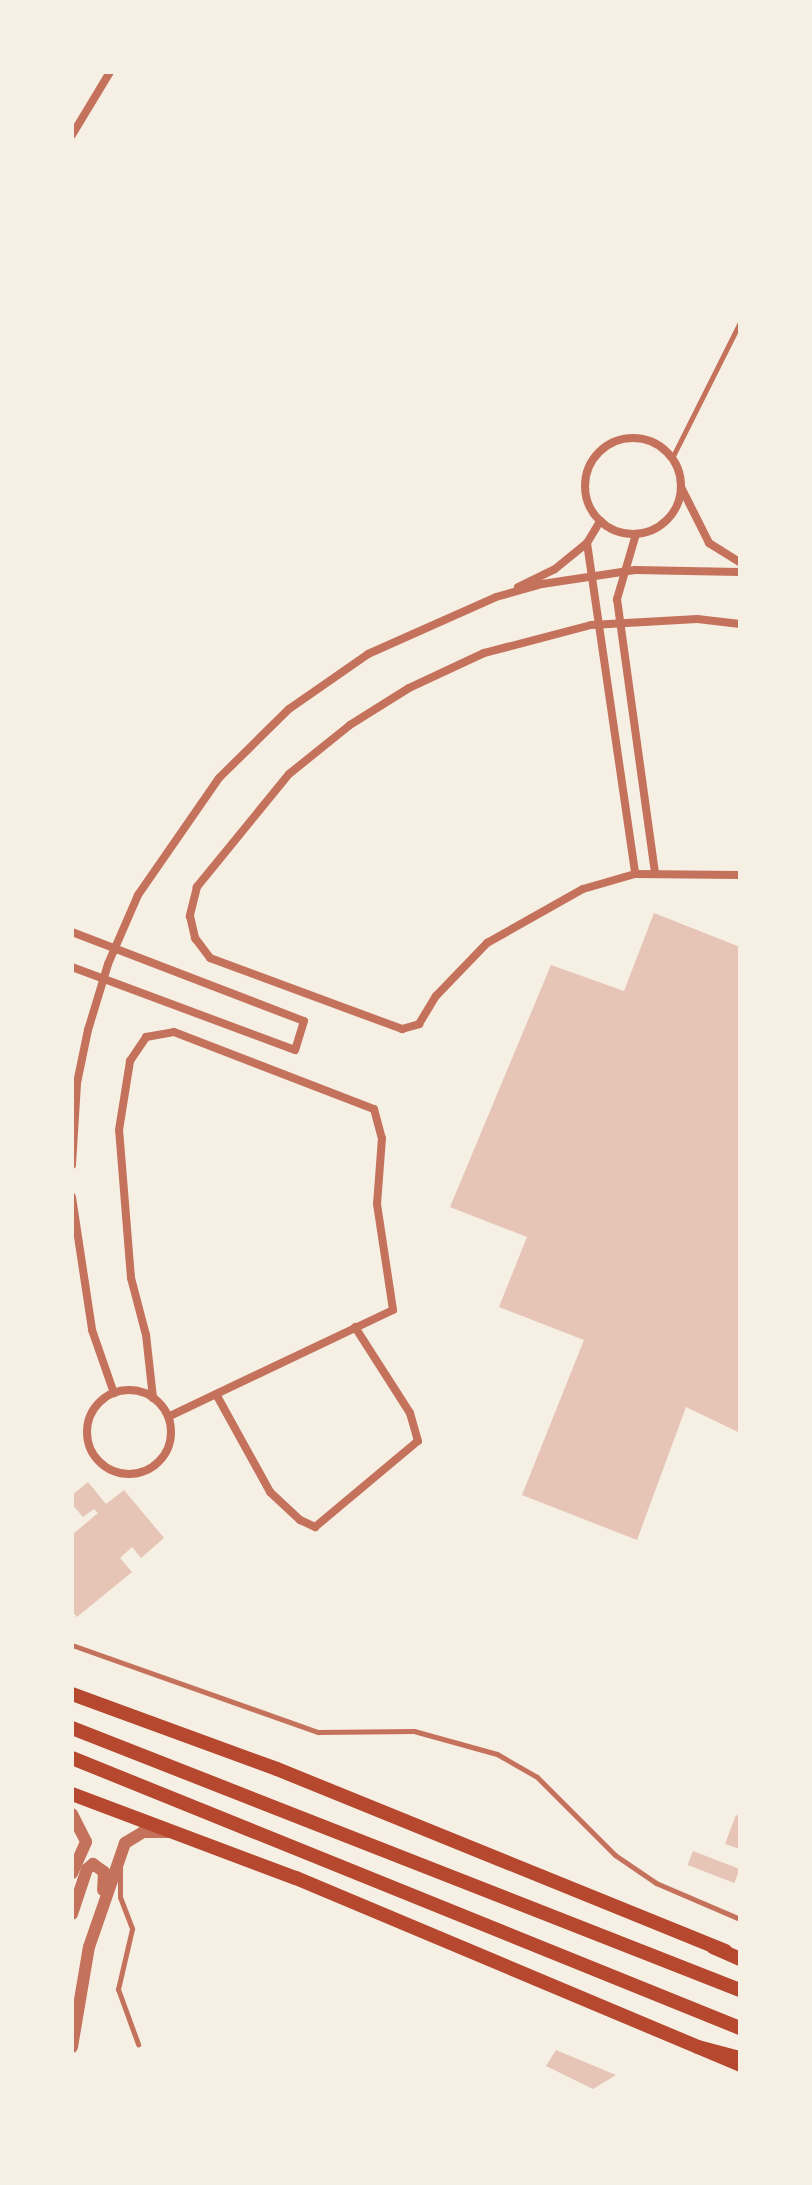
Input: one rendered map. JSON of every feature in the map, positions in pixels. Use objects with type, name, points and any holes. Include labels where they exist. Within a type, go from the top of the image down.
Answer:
[{"type":"main road","points":[[72,1694],[277,1769],[740,1958]]},
{"type":"main road","points":[[72,1728],[740,1990]]},
{"type":"main road","points":[[72,1758],[740,2028]]},
{"type":"main road","points":[[72,1794],[185,1833],[740,2065]]},
{"type":"main road","points":[[698,2047],[740,2058]]},
{"type":"street","points":[[72,135],[110,72]]},
{"type":"street","points":[[681,487],[671,515],[661,525],[636,534],[614,530],[600,521],[585,493],[592,462],[603,449],[633,438],[654,444],[672,458],[681,487],[709,543],[740,562]]},
{"type":"street","points":[[72,1165],[77,1083],[102,980],[114,947],[163,854],[219,778],[256,739],[368,654],[451,613],[496,597],[555,569],[587,543],[600,521]]},
{"type":"street","points":[[636,534],[621,572],[620,622],[655,873]]},
{"type":"street","points":[[587,543],[635,874]]},
{"type":"street","points":[[496,597],[621,572],[740,572]]},
{"type":"street","points":[[740,624],[697,619],[597,624],[484,653],[409,688],[350,725],[289,774],[197,887],[190,916],[195,938],[210,958],[402,1029],[419,1024],[436,996],[487,943],[583,889],[635,874],[740,875]]},
{"type":"street","points":[[72,932],[304,1021],[295,1050],[72,967]]},
{"type":"street","points":[[153,1398],[121,1195],[119,1130],[128,1074],[146,1037],[174,1032],[374,1109],[382,1138],[377,1204],[393,1310],[168,1417]]},
{"type":"street","points":[[72,1197],[92,1330],[114,1393]]},
{"type":"street","points":[[216,1394],[270,1492],[300,1520],[315,1527],[418,1441],[410,1413],[355,1327]]},
{"type":"street","points":[[141,1392],[153,1398],[168,1417],[171,1434],[161,1459],[138,1474],[111,1470],[91,1451],[88,1424],[93,1411],[114,1393],[141,1392]]},
{"type":"street","points":[[72,1814],[86,1842],[72,1873]]},
{"type":"street","points":[[99,1909],[133,1834],[185,1833]]},
{"type":"street","points":[[72,1914],[93,1864],[104,1872],[72,2047]]},
{"type":"lane","points":[[672,458],[740,322]]},
{"type":"lane","points":[[72,1645],[318,1732],[414,1731],[497,1754],[537,1777],[615,1855],[656,1883],[740,1919]]},
{"type":"lane","points":[[119,1860],[124,1878],[120,1897],[132,1929],[118,1989],[138,2044]]},
{"type":"building","points":[[654,913],[740,947],[740,1433],[686,1407],[637,1540],[522,1495],[584,1340],[499,1307],[527,1237],[450,1207],[551,965],[624,991]]},
{"type":"building","points":[[88,1482],[106,1504],[124,1490],[164,1538],[141,1558],[132,1547],[120,1558],[132,1572],[77,1617],[72,1611],[72,1535],[98,1513],[94,1509],[83,1517],[72,1504],[72,1495]]},
{"type":"building","points":[[736,1815],[740,1817],[740,1849],[725,1844]]},
{"type":"building","points":[[693,1851],[740,1869],[734,1883],[688,1865]]},
{"type":"building","points":[[556,2050],[616,2075],[593,2089],[546,2066]]}]
